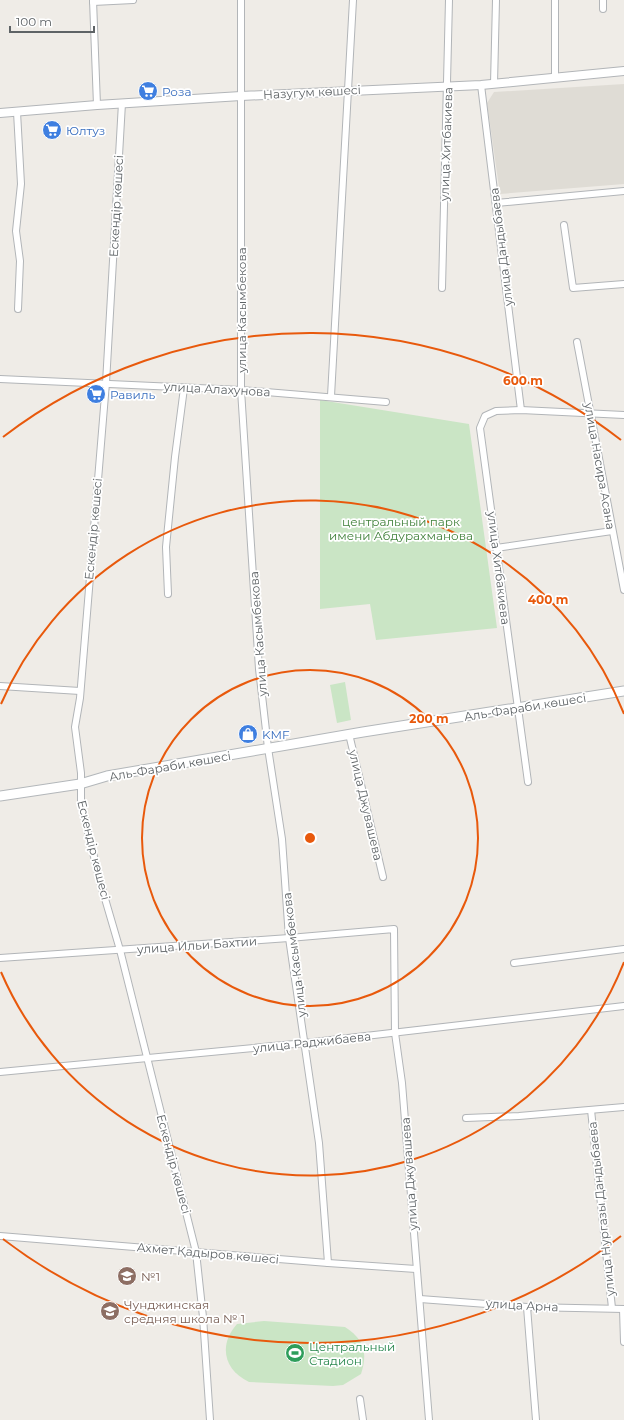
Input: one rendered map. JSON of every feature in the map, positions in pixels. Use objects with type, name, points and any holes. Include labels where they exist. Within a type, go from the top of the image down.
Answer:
[{"type":"main road","name":"Аль-Фараби көшесі","points":[[0,796],[80,784],[107,776],[349,734],[624,691]]},
{"type":"street","points":[[97,105],[93,1],[133,0]]},
{"type":"street","name":"улица Касымбекова","points":[[241,0],[241,390],[259,669],[268,748],[282,839],[289,938],[319,1143],[328,1263]]},
{"type":"street","points":[[331,396],[353,0]]},
{"type":"street","name":"улица Хитбакиева","points":[[442,288],[449,0]]},
{"type":"street","points":[[494,84],[496,0]]},
{"type":"street","points":[[555,0],[555,77]]},
{"type":"street","points":[[603,0],[603,9]]},
{"type":"street","name":"Назугум көшесі","points":[[0,113],[122,103],[241,96],[482,85],[624,71]]},
{"type":"street","name":"улица Дандыбаева","points":[[482,85],[521,410]]},
{"type":"street","name":"Ескендір көшесі","points":[[122,103],[106,383],[80,691],[75,727],[81,774],[80,784],[83,811],[101,885],[120,950],[196,1252],[203,1316],[210,1420]]},
{"type":"street","points":[[17,112],[21,184],[16,231],[20,261],[18,309]]},
{"type":"street","points":[[496,203],[624,191]]},
{"type":"street","points":[[564,225],[573,288],[624,284]]},
{"type":"street","name":"улица Насира Асана","points":[[577,342],[624,590]]},
{"type":"street","name":"улица Алахунова","points":[[0,379],[241,390],[331,396],[386,402]]},
{"type":"street","points":[[168,594],[166,547],[184,388]]},
{"type":"street","points":[[521,410],[591,414],[624,414]]},
{"type":"street","name":"улица Хитбакиева","points":[[521,410],[496,411],[485,416],[480,428],[528,782]]},
{"type":"street","points":[[496,548],[612,531]]},
{"type":"street","points":[[0,686],[80,691]]},
{"type":"street","name":"улица Джувашева","points":[[349,734],[383,877]]},
{"type":"street","name":"улица Джувашева","points":[[394,929],[395,1033],[402,1083],[429,1420]]},
{"type":"street","name":"улица Ильи Бахтии","points":[[0,958],[289,938],[394,929]]},
{"type":"street","points":[[514,962],[624,949]]},
{"type":"street","name":"улица Раджибаева","points":[[0,1072],[305,1043],[624,1006]]},
{"type":"street","points":[[466,1118],[624,1107]]},
{"type":"street","name":"улица Нургазы Дандыбаева","points":[[591,1110],[612,1308]]},
{"type":"street","name":"Ахмет Қадыров көшесі","points":[[0,1236],[416,1269]]},
{"type":"street","name":"улица Арна","points":[[420,1299],[526,1307],[623,1309]]},
{"type":"street","points":[[526,1307],[536,1420]]},
{"type":"street","name":"улица Нургазы Дандыбаева","points":[[623,1309],[624,1342]]},
{"type":"street","points":[[360,1399],[363,1420]]},
{"type":"shaded area","points":[[624,84],[624,184],[500,194],[487,103],[494,92]]},
{"type":"green space","name":"центральный парк имени Абдурахманова","points":[[320,400],[469,424],[497,628],[376,640],[370,604],[320,609]]},
{"type":"green space","points":[[345,682],[351,720],[337,723],[330,685]]},
{"type":"green space","name":"Центральный Стадион","points":[[264,1321],[345,1327],[356,1336],[363,1347],[364,1359],[361,1374],[343,1385],[333,1386],[249,1382],[234,1371],[229,1364],[226,1356],[227,1340],[237,1324]]},
{"type":"place","name":"Роза","points":[[148,91]]},
{"type":"place","name":"Юлтуз","points":[[52,130]]},
{"type":"place","name":"Равиль","points":[[96,394]]},
{"type":"place","name":"KMF","points":[[248,734]]},
{"type":"place","name":"№1","points":[[127,1276]]},
{"type":"place","name":"Чунджинская средняя школа № 1","points":[[110,1311]]},
{"type":"place","name":"Центральный Стадион","points":[[295,1353]]}]
